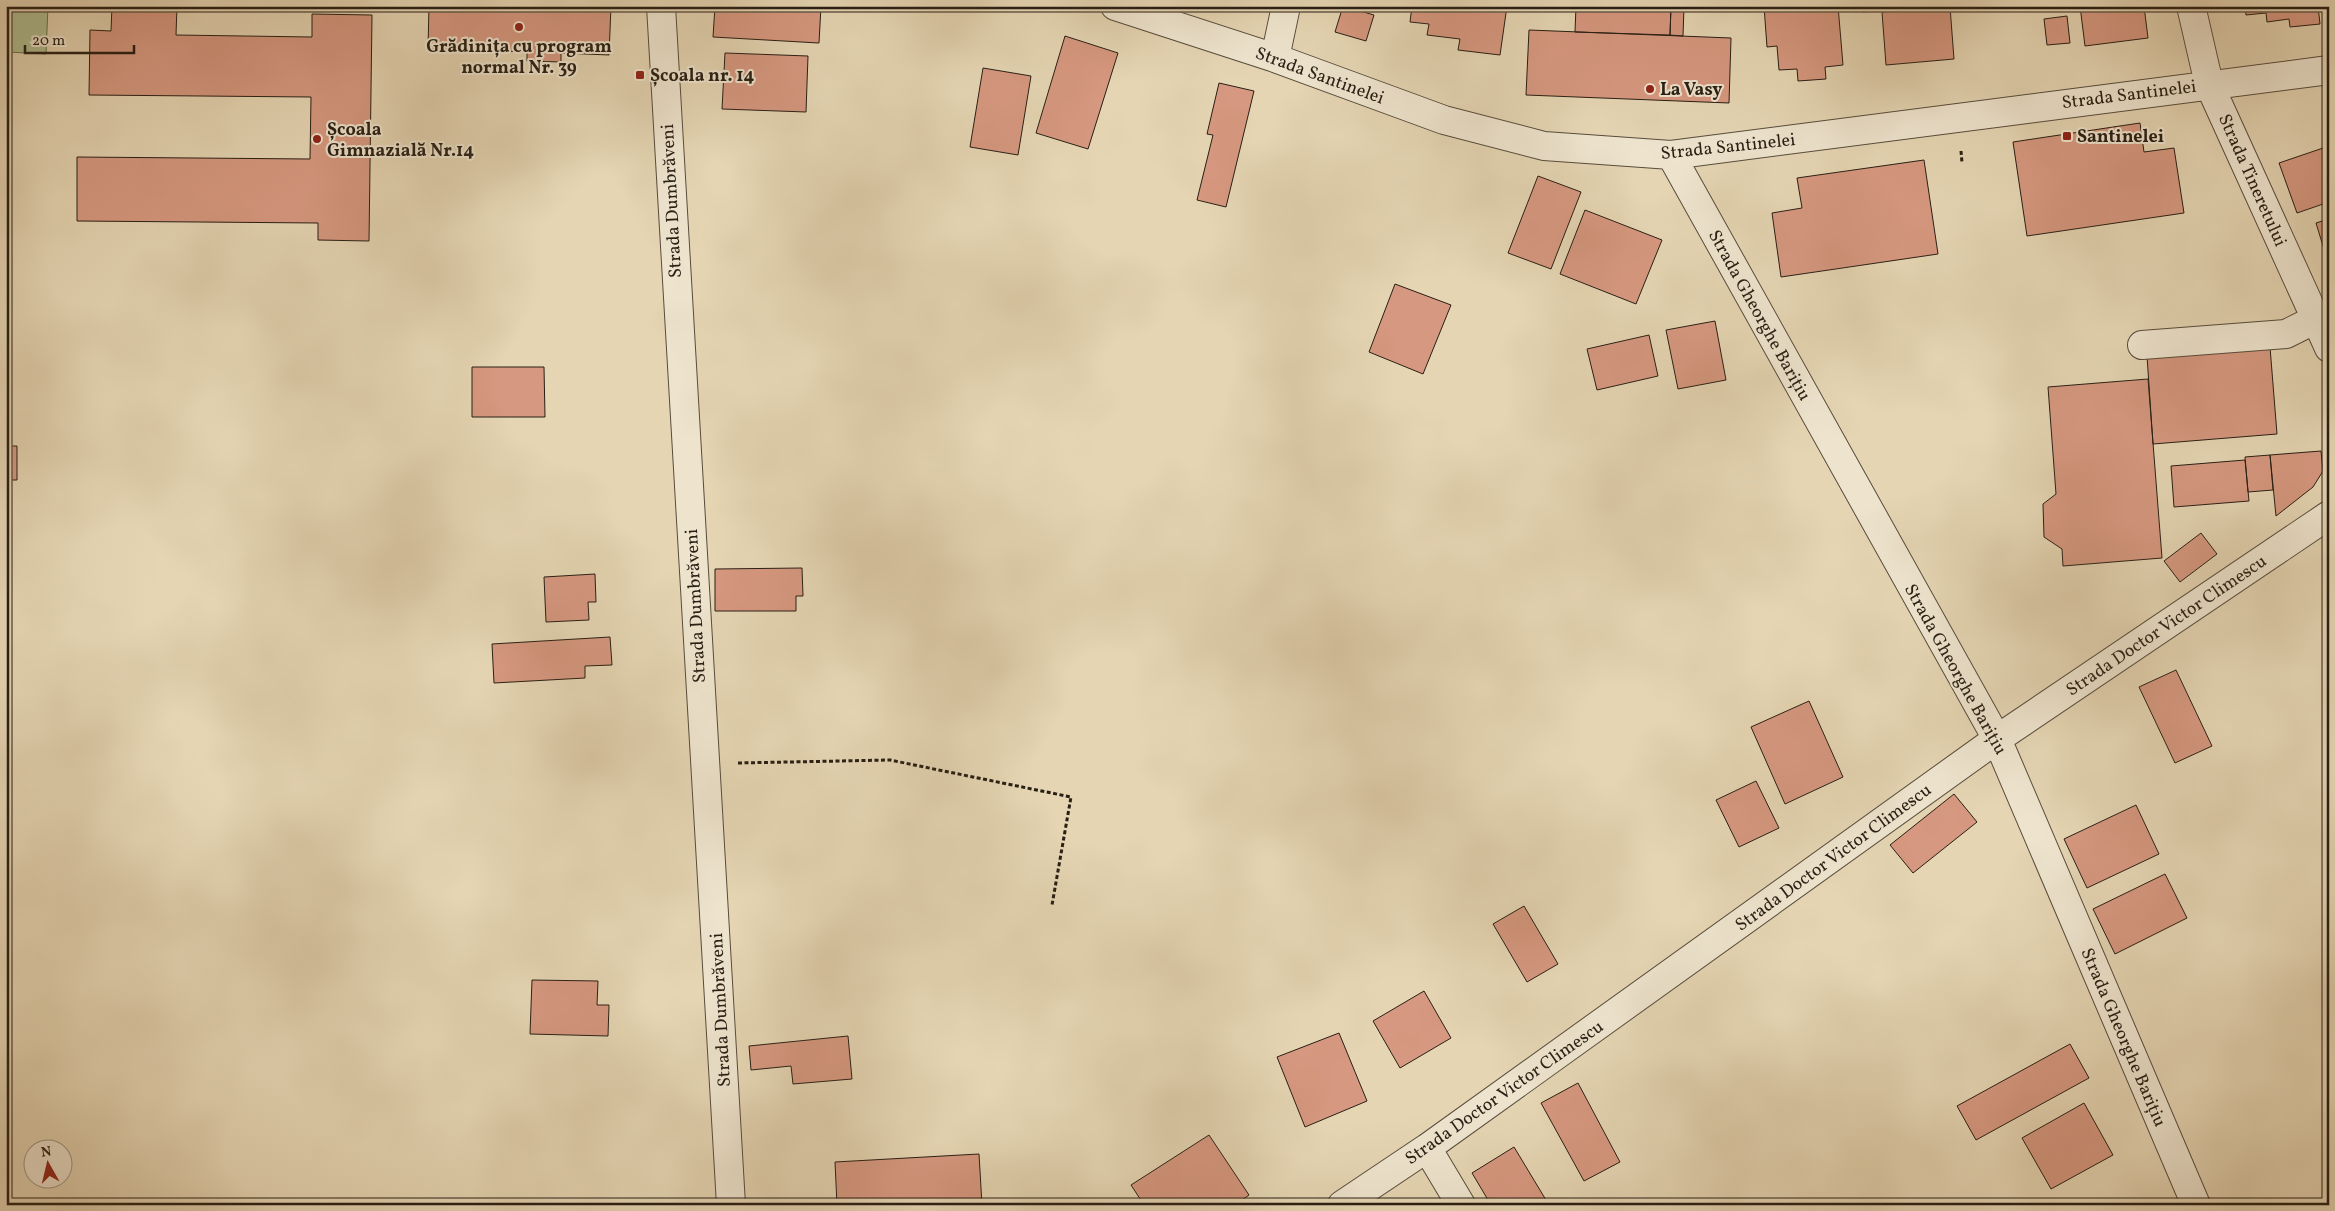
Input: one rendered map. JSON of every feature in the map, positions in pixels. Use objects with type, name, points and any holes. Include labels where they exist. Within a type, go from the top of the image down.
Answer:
[{"type":"street","name":"Strada Dumbrăveni","points":[[661,6],[731,1205]]},
{"type":"street","name":"Strada Santinelei","points":[[1115,6],[1276,58],[1444,120],[1544,146],[1671,155],[2329,70]]},
{"type":"street","points":[[1276,58],[1286,6]]},
{"type":"street","name":"Strada Tineretului","points":[[2191,6],[2209,84],[2329,348]]},
{"type":"street","name":"Strada Gheorghe Barițiu","points":[[1671,155],[1997,739],[2196,1205]]},
{"type":"street","points":[[2142,345],[2286,334],[2316,319]]},
{"type":"street","name":"Strada Doctor Victor Climescu","points":[[1342,1205],[1427,1148],[1997,739],[2329,515]]},
{"type":"street","points":[[1427,1148],[1461,1205]]},
{"type":"path","points":[[705,764],[890,760],[1071,797],[1052,905]]},
{"type":"green space","points":[[6,6],[48,6],[46,54],[6,52]]},
{"type":"building","points":[[112,6],[177,6],[176,35],[312,37],[312,14],[372,15],[369,241],[318,240],[318,223],[77,221],[77,157],[310,159],[311,97],[89,95],[90,30],[111,31]]},
{"type":"building","name":"Grădinița cu program normal Nr. 39","points":[[429,6],[611,6],[609,55],[561,53],[561,62],[527,61],[527,52],[428,48]]},
{"type":"building","points":[[715,6],[821,6],[819,43],[713,37]]},
{"type":"building","points":[[1343,6],[1374,15],[1366,41],[1335,32]]},
{"type":"building","points":[[1412,6],[1507,6],[1500,55],[1458,50],[1460,39],[1427,35],[1429,24],[1410,22]]},
{"type":"building","points":[[1576,6],[1671,6],[1670,35],[1575,32]]},
{"type":"building","points":[[1671,6],[1684,6],[1683,36],[1670,35]]},
{"type":"building","points":[[1764,6],[1838,6],[1843,65],[1825,67],[1826,79],[1798,81],[1797,69],[1779,70],[1777,46],[1767,47]]},
{"type":"building","points":[[1862,6],[1878,6],[1878,11],[1862,12]]},
{"type":"building","points":[[2080,6],[2144,6],[2148,38],[2085,46]]},
{"type":"building","points":[[2245,6],[2318,6],[2320,24],[2290,27],[2289,19],[2267,22],[2266,13],[2246,15]]},
{"type":"building","points":[[1950,7],[1954,59],[1886,65],[1882,12]]},
{"type":"building","points":[[2067,16],[2070,43],[2047,45],[2044,19]]},
{"type":"building","points":[[1529,30],[1731,38],[1729,103],[1526,95]]},
{"type":"building","points":[[1065,36],[1118,53],[1088,149],[1036,133]]},
{"type":"building","points":[[725,53],[808,56],[806,112],[722,109]]},
{"type":"building","points":[[983,68],[1031,76],[1018,155],[970,147]]},
{"type":"building","points":[[1219,83],[1254,91],[1226,207],[1197,200],[1213,135],[1207,134]]},
{"type":"building","points":[[2140,123],[2144,152],[2174,148],[2184,213],[2027,236],[2013,142]]},
{"type":"building","points":[[2329,146],[2329,202],[2297,213],[2279,163]]},
{"type":"building","points":[[1924,160],[1938,254],[1781,277],[1772,213],[1802,208],[1797,178]]},
{"type":"building","points":[[1538,176],[1581,192],[1551,269],[1508,253]]},
{"type":"building","points":[[1585,210],[1662,240],[1636,304],[1560,274]]},
{"type":"building","points":[[2329,219],[2329,255],[2326,256],[2316,223]]},
{"type":"building","points":[[1395,284],[1451,305],[1423,374],[1369,352]]},
{"type":"building","points":[[1715,321],[1726,380],[1678,389],[1666,330]]},
{"type":"building","points":[[1649,335],[1658,376],[1597,390],[1587,349]]},
{"type":"building","points":[[2270,347],[2277,434],[2153,444],[2147,356]]},
{"type":"building","points":[[472,367],[544,367],[545,417],[472,417]]},
{"type":"building","points":[[2148,379],[2162,558],[2063,566],[2062,549],[2044,537],[2043,504],[2056,494],[2048,387]]},
{"type":"building","points":[[6,446],[17,446],[17,480],[6,480]]},
{"type":"building","points":[[2321,451],[2323,471],[2313,487],[2276,516],[2270,455]]},
{"type":"building","points":[[2270,455],[2273,490],[2248,492],[2245,457]]},
{"type":"building","points":[[2245,460],[2249,501],[2174,507],[2171,466]]},
{"type":"building","points":[[2201,533],[2217,554],[2180,582],[2164,561]]},
{"type":"building","points":[[802,568],[803,596],[796,596],[796,611],[715,611],[715,569]]},
{"type":"building","points":[[595,574],[596,602],[588,602],[589,620],[546,622],[544,577]]},
{"type":"building","points":[[610,637],[612,665],[585,666],[585,678],[494,683],[492,644]]},
{"type":"building","points":[[2176,670],[2212,746],[2175,763],[2139,687]]},
{"type":"building","points":[[1809,701],[1843,777],[1785,804],[1751,727]]},
{"type":"building","points":[[1756,781],[1779,828],[1739,847],[1716,800]]},
{"type":"building","points":[[1954,794],[1977,822],[1913,873],[1890,845]]},
{"type":"building","points":[[2136,805],[2159,854],[2087,888],[2064,839]]},
{"type":"building","points":[[2165,874],[2187,918],[2115,954],[2093,909]]},
{"type":"building","points":[[1524,906],[1558,964],[1527,982],[1493,924]]},
{"type":"building","points":[[532,980],[598,981],[597,1005],[609,1005],[608,1036],[530,1034]]},
{"type":"building","points":[[1424,991],[1451,1038],[1400,1068],[1373,1021]]},
{"type":"building","points":[[1339,1033],[1367,1101],[1305,1127],[1277,1057]]},
{"type":"building","points":[[848,1036],[852,1079],[793,1084],[791,1066],[751,1070],[749,1046]]},
{"type":"building","points":[[2070,1044],[2089,1078],[1976,1140],[1957,1106]]},
{"type":"building","points":[[1578,1083],[1620,1162],[1584,1181],[1541,1103]]},
{"type":"building","points":[[2084,1103],[2113,1155],[2051,1189],[2022,1138]]},
{"type":"building","points":[[1209,1135],[1249,1195],[1235,1205],[1144,1205],[1131,1185]]},
{"type":"building","points":[[1514,1147],[1549,1205],[1491,1205],[1472,1173]]},
{"type":"building","points":[[979,1154],[982,1205],[837,1205],[835,1162]]},
{"type":"place","name":"Grădinița cu program normal Nr. 39","points":[[519,27]]},
{"type":"place","name":"Școala nr. 14","points":[[640,75]]},
{"type":"place","name":"La Vasy","points":[[1650,89]]},
{"type":"place","name":"Santinelei","points":[[2067,136]]},
{"type":"place","name":"Școala Gimnazială Nr.14","points":[[317,139]]}]
